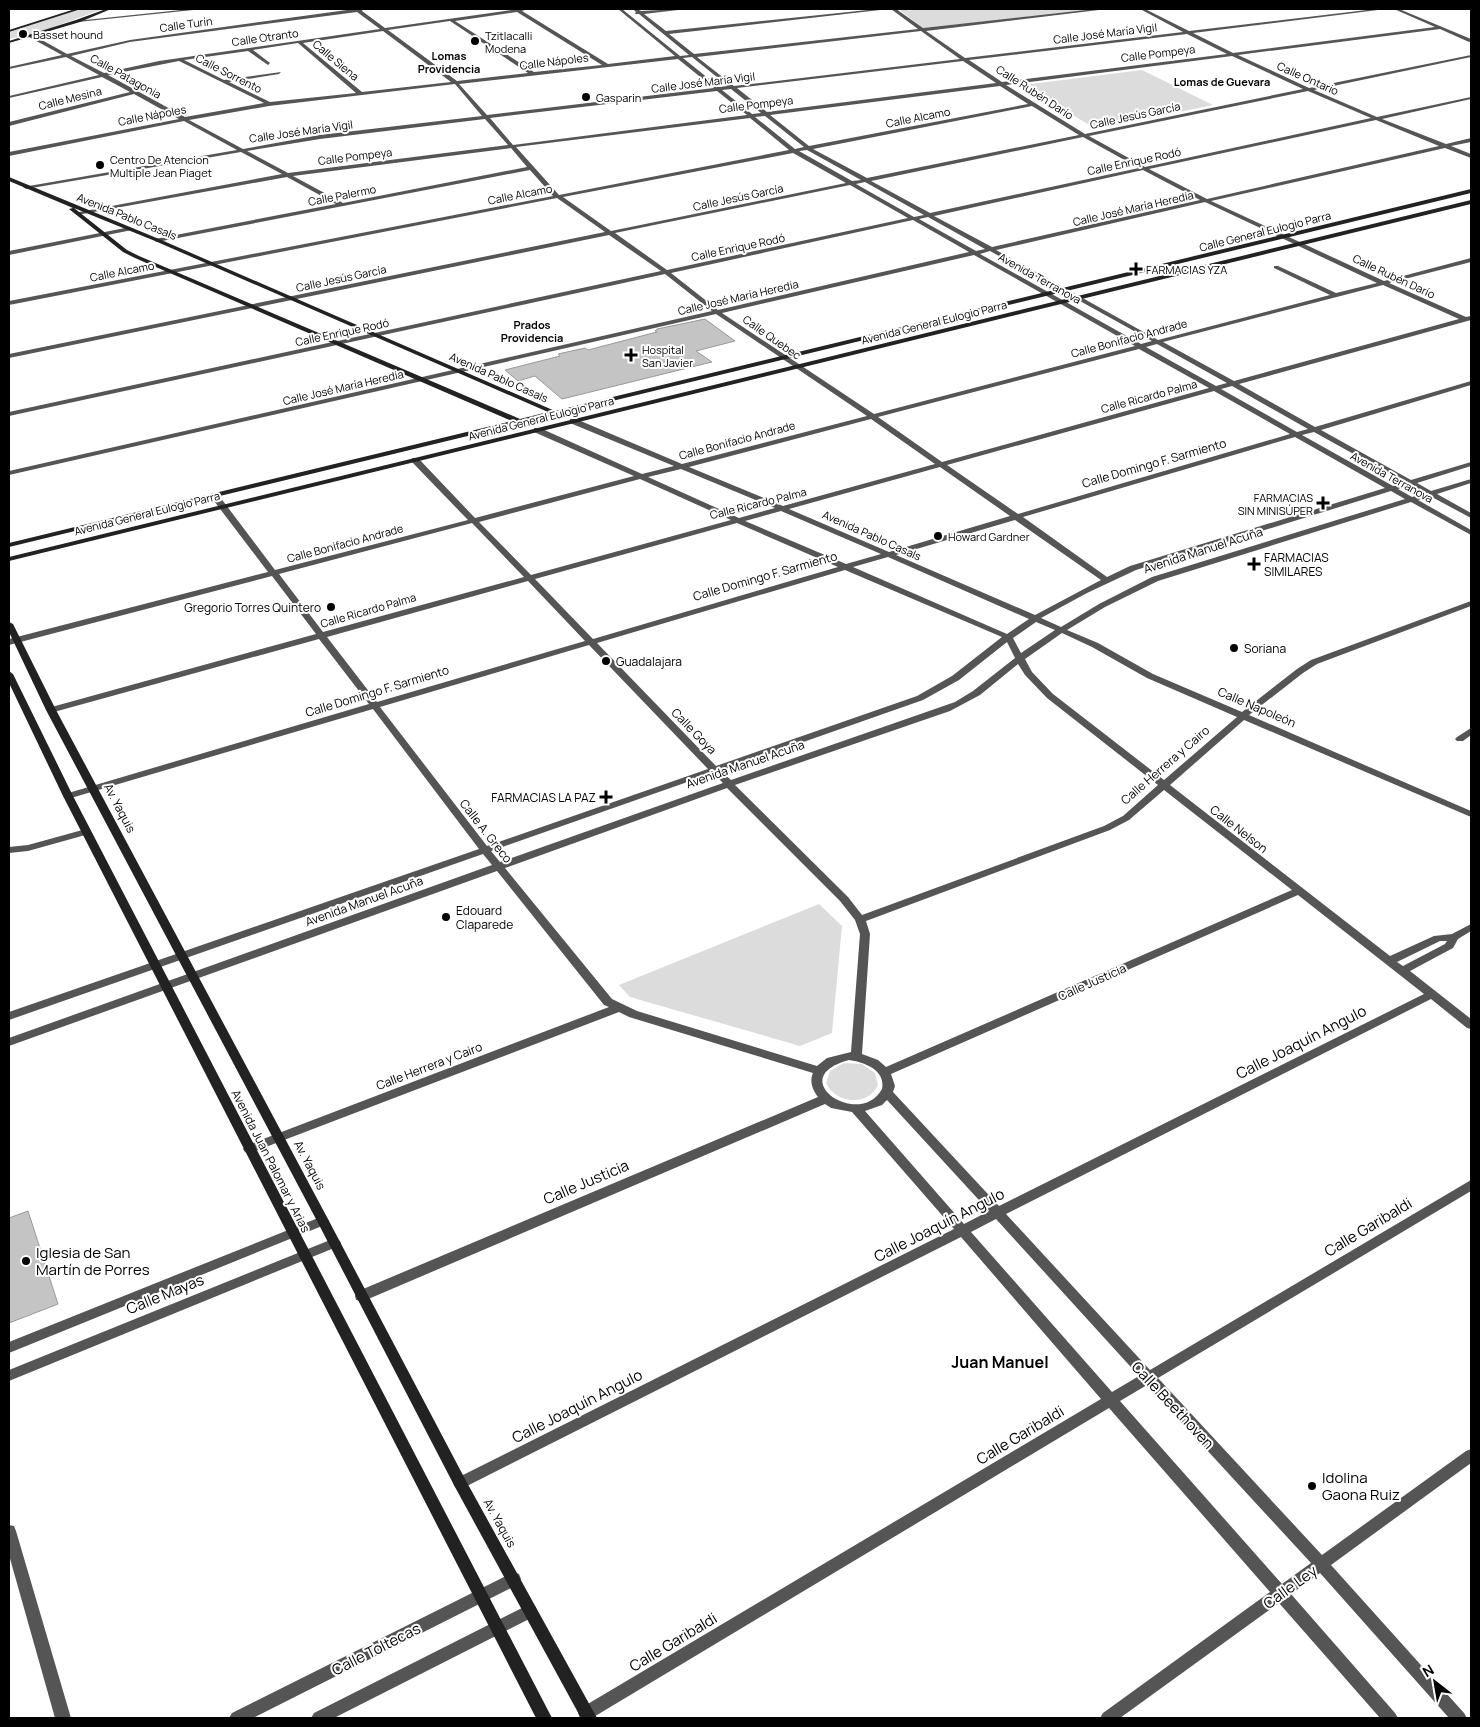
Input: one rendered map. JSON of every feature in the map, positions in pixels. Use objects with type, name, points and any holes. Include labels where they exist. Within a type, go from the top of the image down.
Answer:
[{"type":"street","points":[[9,31],[79,9]]},
{"type":"street","points":[[9,42],[78,21],[109,9]]},
{"type":"street","points":[[78,21],[201,9]]},
{"type":"street","name":"Calle Quebec","points":[[357,9],[456,83],[558,197],[666,272],[717,312],[795,367],[872,416],[1106,580]]},
{"type":"street","name":"Calle Turín","points":[[9,68],[130,41],[367,9]]},
{"type":"street","name":"Calle Otranto","points":[[9,97],[103,74],[179,59],[526,9]]},
{"type":"street","name":"Avenida Terranova","points":[[620,9],[794,151],[1471,534]]},
{"type":"street","name":"Avenida Terranova","points":[[635,9],[808,148],[1471,516]]},
{"type":"street","points":[[628,14],[678,9]]},
{"type":"street","points":[[653,34],[887,9]]},
{"type":"street","name":"Calle Rubén Darío","points":[[893,9],[966,60],[1085,136],[1208,201],[1384,283],[1469,320]]},
{"type":"street","name":"Calle Nápoles","points":[[9,154],[269,104],[1105,9]]},
{"type":"street","name":"Calle Ontario","points":[[1142,9],[1229,54],[1376,119],[1471,156]]},
{"type":"street","name":"Calle José María Vigil","points":[[16,182],[312,132],[1335,9]]},
{"type":"street","name":"Calle José María Vigil","points":[[26,187],[320,137],[1384,9]]},
{"type":"street","points":[[1396,9],[1471,41]]},
{"type":"street","points":[[518,10],[606,65]]},
{"type":"street","points":[[451,20],[533,74]]},
{"type":"street","name":"Calle Pompeya","points":[[76,212],[287,174],[1440,28]]},
{"type":"street","name":"Calle Patagonia","points":[[31,36],[343,205]]},
{"type":"street","name":"Calle Siena","points":[[299,42],[360,93]]},
{"type":"street","points":[[249,49],[268,64]]},
{"type":"street","name":"Calle Jesús García","points":[[9,356],[1471,56]]},
{"type":"street","name":"Calle Sorrento","points":[[179,59],[269,104]]},
{"type":"street","points":[[225,82],[279,72]]},
{"type":"street","name":"Calle Mesina","points":[[9,124],[135,92]]},
{"type":"street","name":"Calle Enrique Rodó","points":[[9,414],[1471,98]]},
{"type":"street","name":"Calle Alcamo","points":[[9,303],[1035,104]]},
{"type":"street","name":"Calle José María Heredia","points":[[9,473],[1471,140]]},
{"type":"street","name":"Calle Palermo","points":[[157,240],[531,168]]},
{"type":"street","name":"Avenida Pablo Casals","points":[[9,179],[157,240],[553,413],[784,509],[1036,619]]},
{"type":"street","name":"Calle General Eulogio Parra","points":[[1063,290],[1471,191]]},
{"type":"street","name":"Avenida Pablo Casals","points":[[63,202],[125,251],[518,421],[737,520],[1008,637]]},
{"type":"street","name":"Calle General Eulogio Parra","points":[[1078,298],[1471,202]]},
{"type":"street","points":[[9,253],[130,229]]},
{"type":"street","name":"Calle Bonifacio Andrade","points":[[13,641],[1471,260]]},
{"type":"street","points":[[1276,267],[1335,295]]},
{"type":"street","name":"Avenida General Eulogio Parra","points":[[9,545],[1063,290]]},
{"type":"street","name":"Avenida General Eulogio Parra","points":[[9,559],[1078,298]]},
{"type":"street","name":"Calle Ricardo Palma","points":[[51,710],[528,577],[784,509],[1469,320]]},
{"type":"street","name":"Calle Domingo F. Sarmiento","points":[[68,796],[843,566],[1471,383]]},
{"type":"street","name":"Calle Goya","points":[[415,460],[714,769],[844,899],[860,919],[865,934],[856,1056]]},
{"type":"street","name":"Avenida Manuel Acuña","points":[[9,1016],[940,690],[956,680],[1008,637],[1106,580],[1165,557],[1471,464]]},
{"type":"street","name":"Avenida Manuel Acuña","points":[[9,1042],[729,784],[964,703],[976,696],[1019,659],[1114,598],[1155,579],[1471,481]]},
{"type":"street","name":"Calle A. Greco","points":[[214,495],[498,867],[598,990],[618,1008],[819,1071]]},
{"type":"street","name":"Calle Herrera y Cairo","points":[[860,919],[1100,831],[1126,818],[1244,715],[1314,662],[1471,603]]},
{"type":"street","name":"Calle Napoleón","points":[[1036,619],[1100,648],[1150,676],[1471,814]]},
{"type":"street","name":"Av. Yaquis","points":[[9,624],[13,641],[335,1243],[460,1483],[588,1716]]},
{"type":"street","name":"Calle Nelson","points":[[1008,637],[1028,673],[1050,696],[1471,1025]]},
{"type":"street","points":[[9,674],[86,832],[166,987]]},
{"type":"street","points":[[1471,731],[1460,739],[1471,738]]},
{"type":"street","points":[[9,850],[28,848],[86,832]]},
{"type":"street","name":"Calle Justicia","points":[[885,1072],[1299,891]]},
{"type":"street","points":[[1402,971],[1433,955],[1471,927]]},
{"type":"street","points":[[1389,961],[1438,938],[1452,941]]},
{"type":"street","points":[[1421,946],[1433,955]]},
{"type":"street","name":"Avenida Juan Palomar y Arias","points":[[166,987],[304,1255]]},
{"type":"street","name":"Calle Joaquín Angulo","points":[[460,1483],[1432,994]]},
{"type":"street","name":"Calle Herrera y Cairo","points":[[250,1149],[618,1008]]},
{"type":"street","points":[[856,1056],[870,1060],[885,1072],[889,1082],[886,1092],[877,1102],[855,1108],[839,1106],[825,1099],[816,1085],[819,1071],[834,1059],[856,1056]]},
{"type":"street","name":"Calle Beethoven","points":[[886,1092],[1321,1564],[1459,1718]]},
{"type":"street","name":"Calle Justicia","points":[[361,1296],[825,1099]]},
{"type":"street","points":[[855,1108],[1390,1718]]},
{"type":"street","name":"Calle Garibaldi","points":[[588,1716],[1148,1377],[1471,1185]]},
{"type":"street","name":"Calle Mayas","points":[[9,1348],[323,1221]]},
{"type":"street","name":"Calle Mayas","points":[[9,1376],[335,1243]]},
{"type":"street","points":[[304,1255],[544,1718]]},
{"type":"street","name":"Calle Ley","points":[[1108,1718],[1471,1455]]},
{"type":"street","points":[[9,1531],[64,1718]]},
{"type":"street","name":"Calle Toltecas","points":[[237,1718],[514,1579]]},
{"type":"street","points":[[319,1718],[530,1611]]},
{"type":"shaded area","points":[[81,9],[103,9],[34,34],[9,39],[9,32]]},
{"type":"shaded area","points":[[898,9],[1101,9],[923,28]]},
{"type":"shaded area","points":[[1142,70],[1213,105],[1096,129],[1023,85]]},
{"type":"shaded area","points":[[819,904],[842,926],[832,1033],[800,1046],[630,997],[619,985]]},
{"type":"shaded area","points":[[844,1063],[862,1064],[875,1073],[878,1085],[867,1097],[860,1100],[844,1099],[831,1090],[826,1083],[830,1071]]},
{"type":"building","name":"Hospital San Javier","points":[[705,319],[735,341],[696,351],[712,362],[562,399],[535,376],[518,381],[505,370],[560,356],[558,354],[585,348],[588,350],[657,332],[655,331],[657,329]]},
{"type":"building","name":"Iglesia de San Martín de Porres","points":[[28,1211],[58,1304],[9,1323],[9,1218]]},
{"type":"place","name":"Basset hound","points":[[23,34]]},
{"type":"place","name":"Tzitlacalli Modena","points":[[475,41]]},
{"type":"place","name":"Gasparin","points":[[586,97]]},
{"type":"place","name":"Centro De Atencion Multiple Jean Piaget","points":[[100,165]]},
{"type":"place","name":"FARMACIAS YZA","points":[[1136,269]]},
{"type":"place","name":"Hospital San Javier","points":[[631,355]]},
{"type":"place","name":"FARMACIAS SIN MINISÚPER","points":[[1323,503]]},
{"type":"place","name":"Howard Gardner","points":[[938,536]]},
{"type":"place","name":"FARMACIAS SIMILARES","points":[[1254,564]]},
{"type":"place","name":"Gregorio Torres Quintero","points":[[331,607]]},
{"type":"place","name":"Soriana","points":[[1234,648]]},
{"type":"place","name":"Guadalajara","points":[[606,661]]},
{"type":"place","name":"FARMACIAS LA PAZ","points":[[606,797]]},
{"type":"place","name":"Edouard Claparede","points":[[446,917]]},
{"type":"place","name":"Iglesia de San Martín de Porres","points":[[26,1261]]},
{"type":"place","name":"Idolina Gaona Ruiz","points":[[1312,1486]]},
{"type":"district","name":"Lomas Providencia","points":[[449,61]]},
{"type":"district","name":"Lomas de Guevara","points":[[1222,81]]},
{"type":"district","name":"Prados Providencia","points":[[532,330]]},
{"type":"district","name":"Juan Manuel","points":[[1000,1362]]}]
